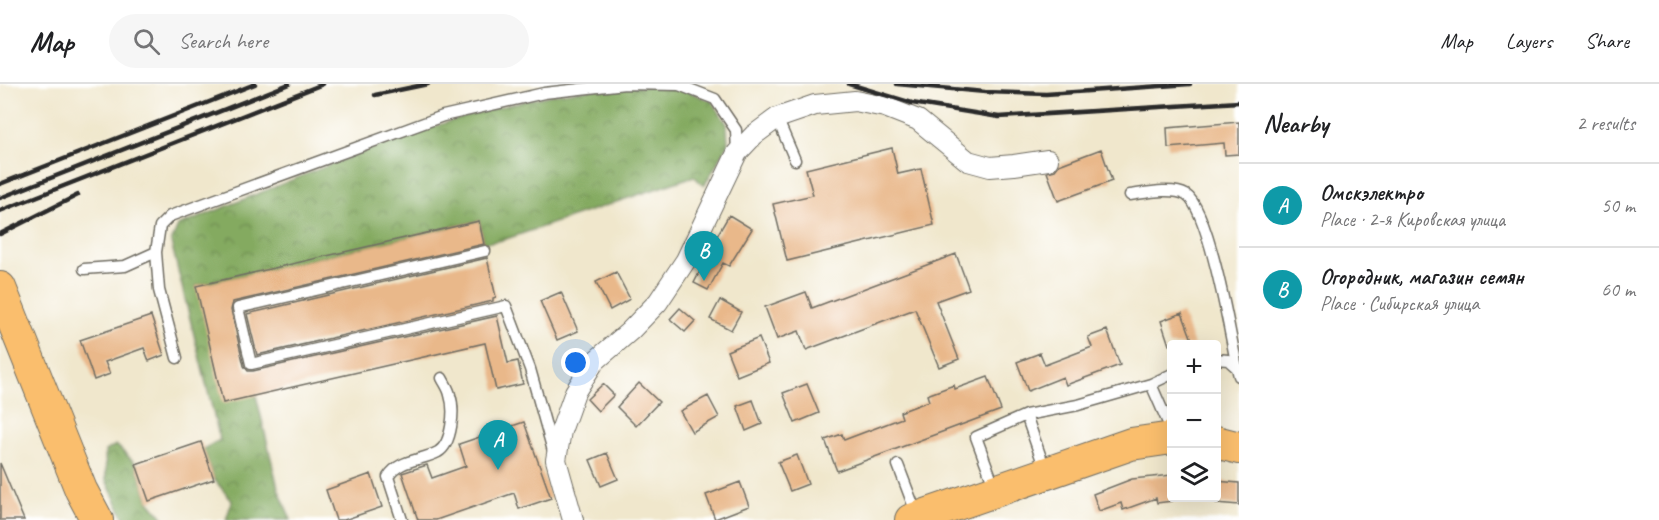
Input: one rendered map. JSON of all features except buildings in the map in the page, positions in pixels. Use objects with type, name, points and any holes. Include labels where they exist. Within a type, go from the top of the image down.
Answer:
[{"type":"main road","points":[[6,301],[81,490],[97,520]]},
{"type":"main road","points":[[915,519],[1131,444],[1167,439]]},
{"type":"main road","points":[[1221,443],[1239,448]]},
{"type":"main road","points":[[81,490],[88,520]]},
{"type":"street","points":[[573,520],[556,460],[561,431],[575,392],[594,362],[630,331],[658,302],[686,260],[737,153],[754,135],[777,118],[814,105],[855,101],[885,107],[918,120],[968,161],[990,167],[1048,160]]},
{"type":"lane","points":[[177,358],[159,290],[156,252],[160,226],[170,216],[443,116],[544,93],[625,84],[679,85],[715,99],[736,130],[737,153]]},
{"type":"lane","points":[[777,118],[795,160]]},
{"type":"lane","points":[[1130,195],[1161,191],[1185,195],[1197,208],[1218,274],[1238,372]]},
{"type":"lane","points":[[485,251],[238,308],[251,364],[506,306],[530,369],[556,460]]},
{"type":"lane","points":[[84,269],[125,266],[156,252]]},
{"type":"lane","points":[[1221,359],[1228,360],[1238,372]]},
{"type":"lane","points":[[996,490],[976,437],[1026,416],[1078,405],[1151,384],[1167,376]]},
{"type":"lane","points":[[402,520],[388,477],[392,470],[405,462],[440,451],[451,433],[451,397],[442,378]]},
{"type":"lane","points":[[1151,384],[1167,421]]},
{"type":"lane","points":[[1026,416],[1047,473]]},
{"type":"lane","points":[[898,465],[915,519]]},
{"type":"green space","points":[[624,86],[679,88],[712,101],[727,124],[728,145],[704,186],[694,176],[503,240],[484,243],[479,221],[196,286],[256,395],[278,488],[291,520],[226,520],[232,501],[214,479],[203,449],[220,440],[171,242],[178,226],[314,171],[454,120],[556,94]]},
{"type":"green space","points":[[116,445],[136,464],[149,501],[165,520],[125,520],[106,480],[105,451]]},
{"type":"railway","points":[[0,184],[255,84]]},
{"type":"railway","points":[[0,198],[289,84]]},
{"type":"railway","points":[[0,211],[323,84]]},
{"type":"railway","points":[[375,95],[428,84]]},
{"type":"railway","points":[[849,84],[912,103],[999,117],[1239,102]]},
{"type":"railway","points":[[897,84],[985,92],[1046,94],[1190,84]]},
{"type":"railway","points":[[0,234],[78,195]]},
{"type":"place","name":"Огородник, магазин семян","points":[[704,281]]},
{"type":"place","name":"Омскэлектро","points":[[498,470]]}]
